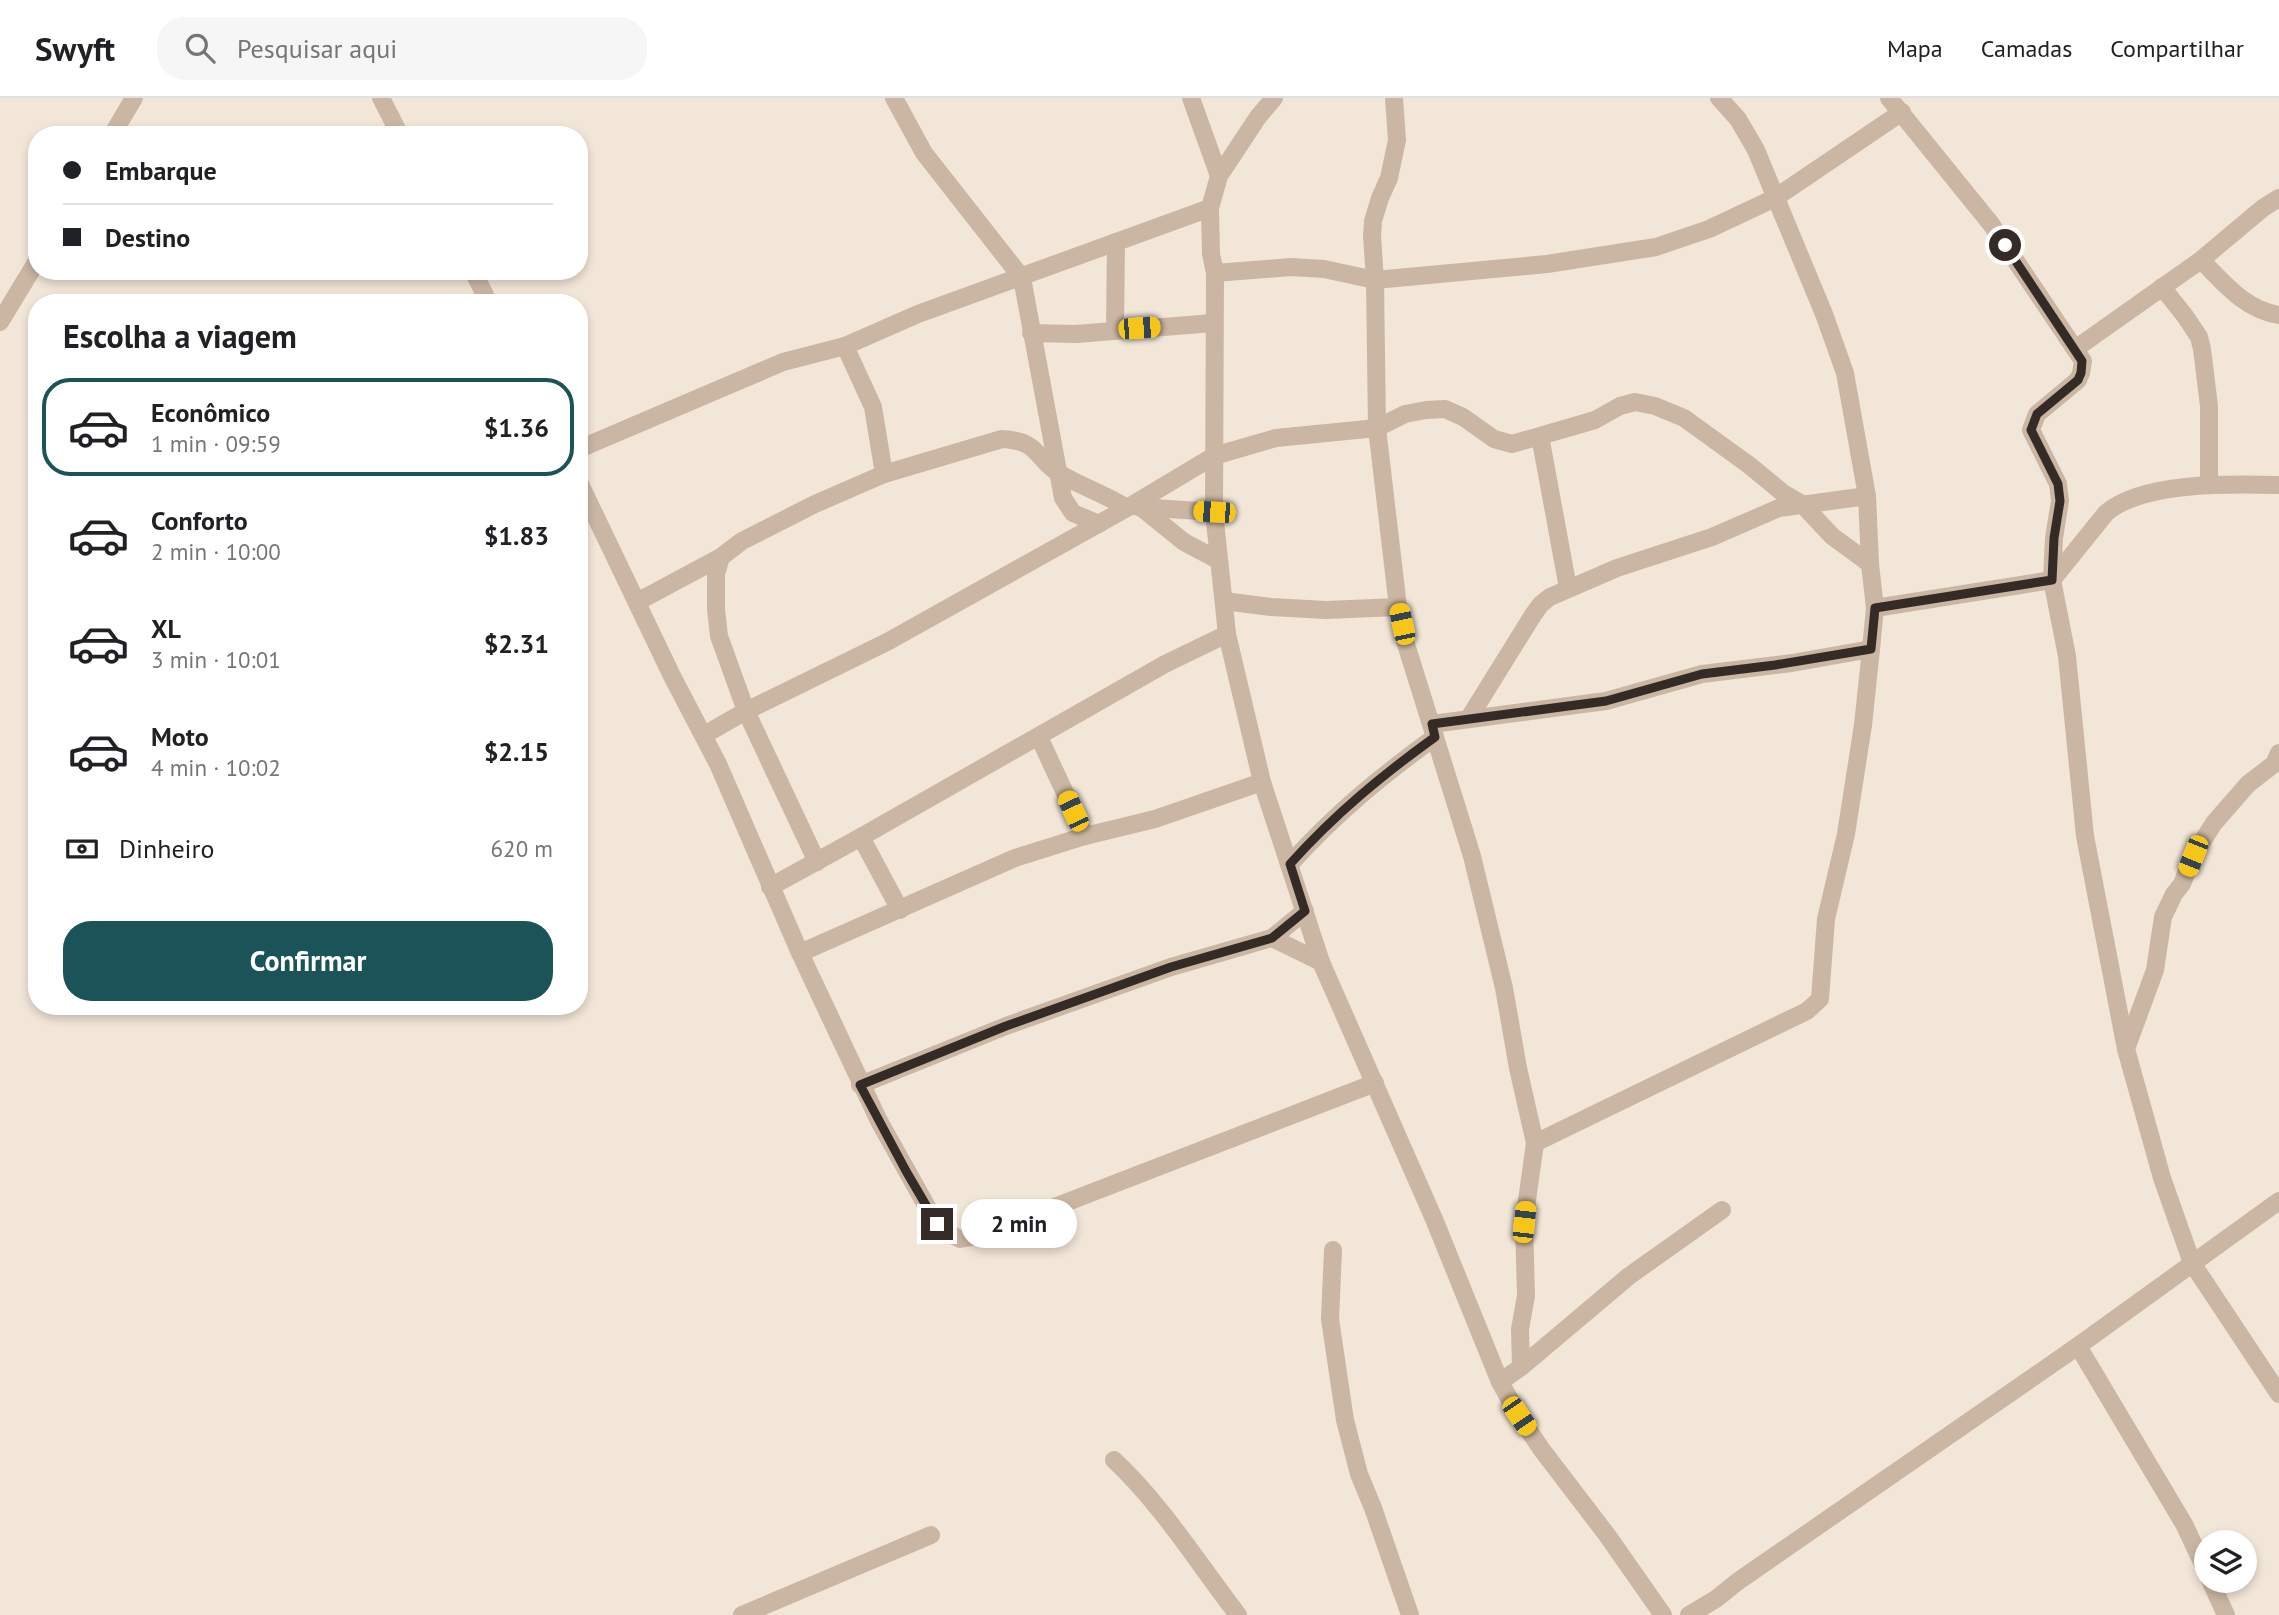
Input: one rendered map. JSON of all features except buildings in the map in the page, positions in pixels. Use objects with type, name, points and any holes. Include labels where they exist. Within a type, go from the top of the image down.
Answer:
[{"type":"street","points":[[117,126],[134,98]]},
{"type":"street","points":[[381,98],[395,126]]},
{"type":"street","points":[[894,98],[932,164],[1022,278],[1063,498],[1073,513],[1098,524]]},
{"type":"street","points":[[1191,98],[1219,176]]},
{"type":"street","points":[[1274,98],[1258,117],[1219,176],[1210,208],[1215,273],[1214,512],[1218,559],[1227,634],[1262,782],[1321,962],[1375,1083],[1500,1382],[1542,1450],[1607,1535],[1663,1615]]},
{"type":"street","points":[[1394,98],[1397,140],[1389,178],[1373,221],[1377,428],[1398,607],[1405,641],[1475,869],[1504,988],[1535,1143],[1524,1222],[1526,1296],[1520,1329],[1521,1367]]},
{"type":"street","points":[[1535,1143],[1807,1011],[1820,999],[1826,919],[1846,834],[1863,724],[1875,608],[1867,496],[1845,373],[1824,314],[1756,150],[1738,120],[1719,98]]},
{"type":"street","points":[[1889,98],[1991,224],[2082,361],[2078,380],[2037,414],[2031,430],[2058,484],[2060,501],[2054,538],[2052,580],[2067,656],[2085,836],[2126,1049],[2162,1178],[2192,1263],[2279,1394]]},
{"type":"street","points":[[1215,273],[1307,267],[1375,280],[1547,264],[1656,247],[1709,229],[1775,198],[1902,112]]},
{"type":"street","points":[[2075,349],[2201,260],[2263,208],[2279,198]]},
{"type":"street","points":[[588,445],[741,378],[795,359],[845,346],[918,314],[1210,208]]},
{"type":"street","points":[[1115,330],[1116,242]]},
{"type":"street","points":[[2201,260],[2239,298],[2255,308],[2279,315]]},
{"type":"street","points":[[0,322],[28,276]]},
{"type":"street","points":[[2162,287],[2199,337],[2202,349],[2209,406],[2209,485]]},
{"type":"street","points":[[1031,333],[1076,334],[1213,323]]},
{"type":"street","points":[[845,346],[873,407],[884,474]]},
{"type":"street","points":[[704,735],[746,711],[887,642],[1098,524],[1134,507],[1214,456],[1276,438],[1377,428],[1405,414],[1426,410],[1445,409],[1463,417],[1494,439],[1512,444],[1595,420],[1620,406],[1635,402],[1656,406],[1684,418],[1749,464],[1783,493],[1802,504],[1832,536],[1870,564]]},
{"type":"street","points":[[1540,436],[1567,588]]},
{"type":"street","points":[[637,602],[721,557],[765,528],[884,474],[1002,439],[1019,440],[1033,448],[1060,475],[1134,507],[1185,542],[1218,559]]},
{"type":"street","points":[[1875,608],[2052,580],[2113,507],[2130,499],[2168,489],[2209,485],[2275,489]]},
{"type":"street","points":[[1469,718],[1541,604],[1567,588],[1617,568],[1712,537],[1762,514],[1802,504],[1867,496]]},
{"type":"street","points":[[588,501],[672,676],[704,735],[860,1085],[931,1214],[944,1231],[960,1238],[982,1235],[1375,1083]]},
{"type":"street","points":[[1134,507],[1214,512]]},
{"type":"street","points":[[721,557],[716,574],[717,626],[746,711],[817,862]]},
{"type":"street","points":[[1224,601],[1297,609],[1398,607]]},
{"type":"street","points":[[770,887],[1165,664],[1227,634]]},
{"type":"street","points":[[1290,864],[1331,819],[1408,757],[1433,731],[1469,718],[1606,701],[1702,674],[1871,649]]},
{"type":"street","points":[[1039,737],[1085,836]]},
{"type":"street","points":[[2126,1049],[2155,970],[2163,917],[2182,884],[2193,856],[2214,823],[2248,784],[2274,764],[2279,753]]},
{"type":"street","points":[[1408,757],[1441,760]]},
{"type":"street","points":[[800,954],[1015,858],[1085,836],[1155,819],[1262,782]]},
{"type":"street","points":[[861,837],[900,910]]},
{"type":"street","points":[[860,1085],[1057,1008],[1171,967],[1272,938],[1305,911]]},
{"type":"street","points":[[1272,938],[1321,962]]},
{"type":"street","points":[[1689,1615],[1716,1599],[1737,1581],[2078,1346],[2279,1201]]},
{"type":"street","points":[[1500,1382],[1629,1276],[1722,1210]]},
{"type":"street","points":[[1333,1250],[1330,1318],[1345,1420],[1359,1474],[1410,1615]]},
{"type":"street","points":[[2078,1346],[2194,1545]]},
{"type":"street","points":[[1114,1460],[1136,1481],[1187,1542],[1238,1615]]},
{"type":"street","points":[[742,1615],[931,1535]]},
{"type":"street","points":[[2216,1593],[2226,1615]]},
{"type":"street","points":[[1716,1599],[1726,1615]]},
{"type":"route","points":[[937,1224],[860,1085],[1006,1026],[1171,967],[1272,938],[1305,911],[1290,864],[1331,819],[1365,789],[1435,737],[1432,724],[1606,701],[1702,674],[1871,649],[1875,608],[2052,580],[2054,538],[2060,501],[2058,484],[2031,430],[2037,414],[2078,380],[2082,361],[2005,245]]}]
